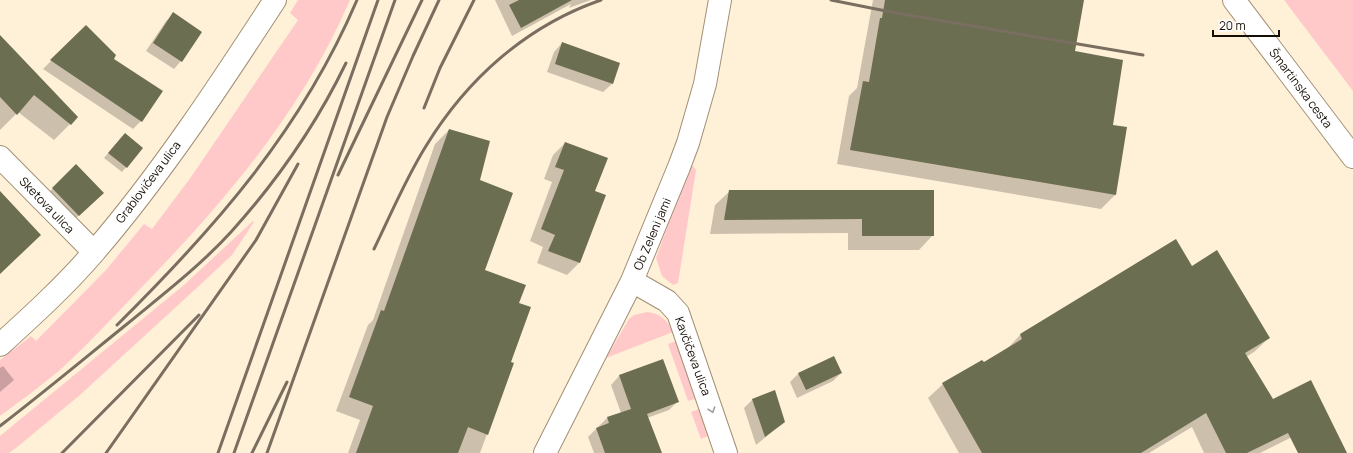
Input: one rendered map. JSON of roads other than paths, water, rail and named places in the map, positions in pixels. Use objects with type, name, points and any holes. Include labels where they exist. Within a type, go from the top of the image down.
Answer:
[{"type":"street","name":"Grablovičeva ulica","points":[[0,345],[55,294],[94,252],[129,210],[275,0]]},
{"type":"street","name":"Ob Zeleni jami","points":[[545,453],[632,281],[688,143],[705,84],[720,0]]},
{"type":"street","name":"Šmartinska cesta","points":[[1234,0],[1353,157]]},
{"type":"street","name":"Sketova ulica","points":[[0,157],[94,252]]},
{"type":"street","name":"Kavčičeva ulica","points":[[632,281],[672,304],[678,313],[726,453]]},
{"type":"railway","points":[[117,325],[189,251],[254,174],[283,134],[310,91],[335,47],[357,0]]},
{"type":"railway","points":[[218,453],[378,0]]},
{"type":"railway","points":[[234,453],[395,0]]},
{"type":"railway","points":[[338,175],[422,0]]},
{"type":"railway","points":[[267,453],[387,117],[439,0]]},
{"type":"railway","points":[[424,108],[440,68],[474,0]]},
{"type":"railway","points":[[374,249],[405,183],[426,146],[442,122],[480,77],[523,40],[548,24],[601,0]]},
{"type":"railway","points":[[831,0],[896,13],[1143,55]]},
{"type":"railway","points":[[0,426],[167,291],[219,245],[248,213],[294,152],[322,108],[346,63]]},
{"type":"railway","points":[[106,453],[256,240],[298,164]]},
{"type":"railway","points":[[62,453],[199,315]]},
{"type":"railway","points":[[252,453],[287,382]]}]
